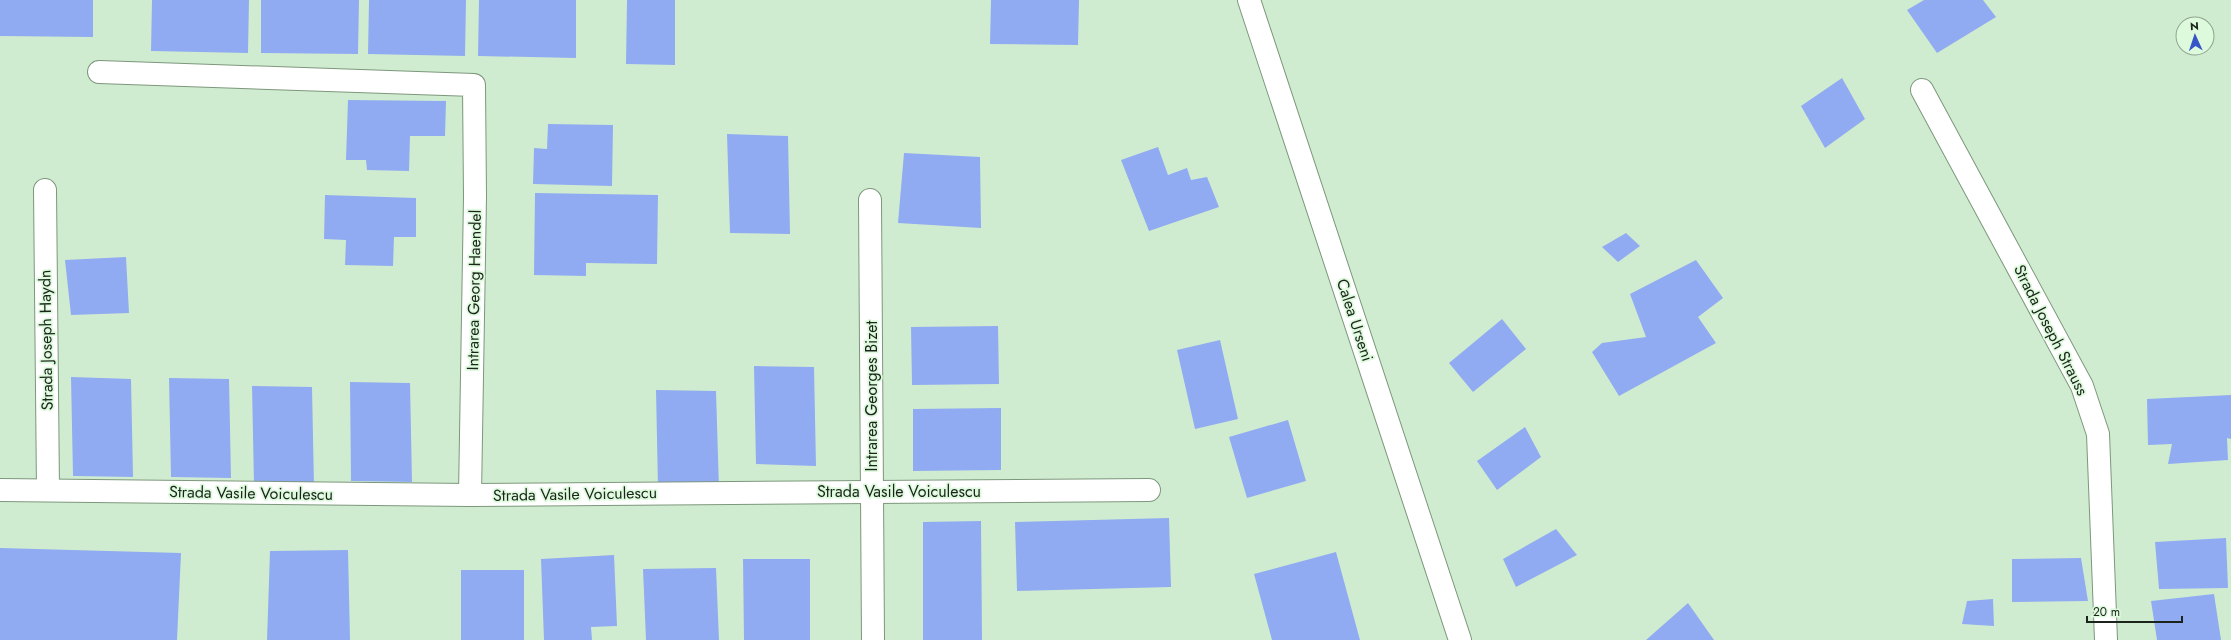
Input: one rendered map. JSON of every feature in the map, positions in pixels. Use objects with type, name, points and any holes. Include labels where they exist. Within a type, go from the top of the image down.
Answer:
[{"type":"street","name":"Calea Urseni","points":[[1249,0],[1460,640]]},
{"type":"street","name":"Intrarea Georg Haendel","points":[[99,72],[474,85],[475,197],[470,495]]},
{"type":"street","name":"Strada Joseph Strauss","points":[[1922,90],[2082,386],[2096,427],[2098,434],[2102,505],[2106,640]]},
{"type":"street","name":"Strada Joseph Haydn","points":[[44,190],[48,490]]},
{"type":"street","name":"Intrarea Georges Bizet","points":[[870,200],[873,640]]},
{"type":"street","name":"Strada Vasile Voiculescu","points":[[0,490],[470,495],[1149,490]]},
{"type":"building","points":[[0,0],[93,0],[93,37],[0,36]]},
{"type":"building","points":[[152,0],[249,0],[248,53],[151,51]]},
{"type":"building","points":[[261,0],[359,0],[358,54],[261,53]]},
{"type":"building","points":[[369,0],[466,0],[465,56],[368,54]]},
{"type":"building","points":[[479,0],[576,0],[576,58],[478,56]]},
{"type":"building","points":[[627,0],[675,0],[675,65],[626,64]]},
{"type":"building","points":[[991,0],[1079,0],[1078,45],[990,44]]},
{"type":"building","points":[[1924,0],[1983,0],[1996,17],[1937,53],[1907,10]]},
{"type":"building","points":[[1842,78],[1865,119],[1825,148],[1801,106]]},
{"type":"building","points":[[348,100],[446,101],[445,136],[410,136],[409,171],[367,170],[366,160],[346,160]]},
{"type":"building","points":[[548,124],[613,125],[612,186],[533,184],[534,148],[547,149]]},
{"type":"building","points":[[727,134],[788,136],[790,234],[730,233]]},
{"type":"building","points":[[1158,147],[1168,175],[1187,168],[1191,180],[1207,177],[1219,207],[1149,231],[1121,160]]},
{"type":"building","points":[[904,153],[980,157],[981,228],[898,223]]},
{"type":"building","points":[[535,193],[658,195],[657,264],[586,263],[586,276],[534,275]]},
{"type":"building","points":[[325,195],[416,198],[416,237],[394,237],[393,266],[345,265],[346,240],[324,239]]},
{"type":"building","points":[[1626,233],[1640,246],[1618,262],[1602,247]]},
{"type":"building","points":[[126,257],[129,313],[71,315],[65,260]]},
{"type":"building","points":[[1696,260],[1723,298],[1698,317],[1716,343],[1619,396],[1592,352],[1602,343],[1646,337],[1630,294]]},
{"type":"building","points":[[1502,319],[1526,349],[1473,392],[1449,363]]},
{"type":"building","points":[[998,326],[999,384],[912,385],[911,327]]},
{"type":"building","points":[[1220,340],[1238,419],[1195,429],[1177,350]]},
{"type":"building","points":[[754,366],[814,367],[816,466],[756,464]]},
{"type":"building","points":[[71,377],[131,379],[133,477],[73,476]]},
{"type":"building","points":[[169,378],[229,379],[231,478],[171,477]]},
{"type":"building","points":[[350,382],[410,383],[412,482],[351,481]]},
{"type":"building","points":[[252,386],[312,387],[314,486],[254,485]]},
{"type":"building","points":[[656,390],[716,391],[719,489],[658,488]]},
{"type":"building","points":[[2231,395],[2231,439],[2227,438],[2228,460],[2168,464],[2172,444],[2148,445],[2147,399]]},
{"type":"building","points":[[1001,408],[1001,470],[913,471],[913,409]]},
{"type":"building","points":[[1288,420],[1306,481],[1247,498],[1229,437]]},
{"type":"building","points":[[1525,427],[1541,457],[1497,490],[1477,461]]},
{"type":"building","points":[[1169,518],[1171,587],[1017,591],[1015,522]]},
{"type":"building","points":[[981,521],[982,640],[923,640],[923,522]]},
{"type":"building","points":[[1556,529],[1577,555],[1516,587],[1503,559]]},
{"type":"building","points":[[2226,538],[2228,588],[2159,589],[2155,542]]},
{"type":"building","points":[[0,548],[181,553],[177,640],[0,640]]},
{"type":"building","points":[[348,550],[350,640],[267,640],[270,551]]},
{"type":"building","points":[[1336,552],[1360,640],[1272,640],[1254,574]]},
{"type":"building","points":[[614,555],[617,626],[591,627],[592,640],[544,640],[541,559]]},
{"type":"building","points":[[2081,558],[2088,601],[2012,602],[2012,559]]},
{"type":"building","points":[[743,559],[810,559],[810,640],[744,640]]},
{"type":"building","points":[[716,568],[719,640],[646,640],[643,569]]},
{"type":"building","points":[[461,570],[524,570],[524,640],[461,640]]},
{"type":"building","points":[[2214,594],[2221,640],[2157,640],[2151,601]]},
{"type":"building","points":[[1993,599],[1994,626],[1962,624],[1967,601]]},
{"type":"building","points":[[1688,603],[1714,640],[1646,640]]}]
